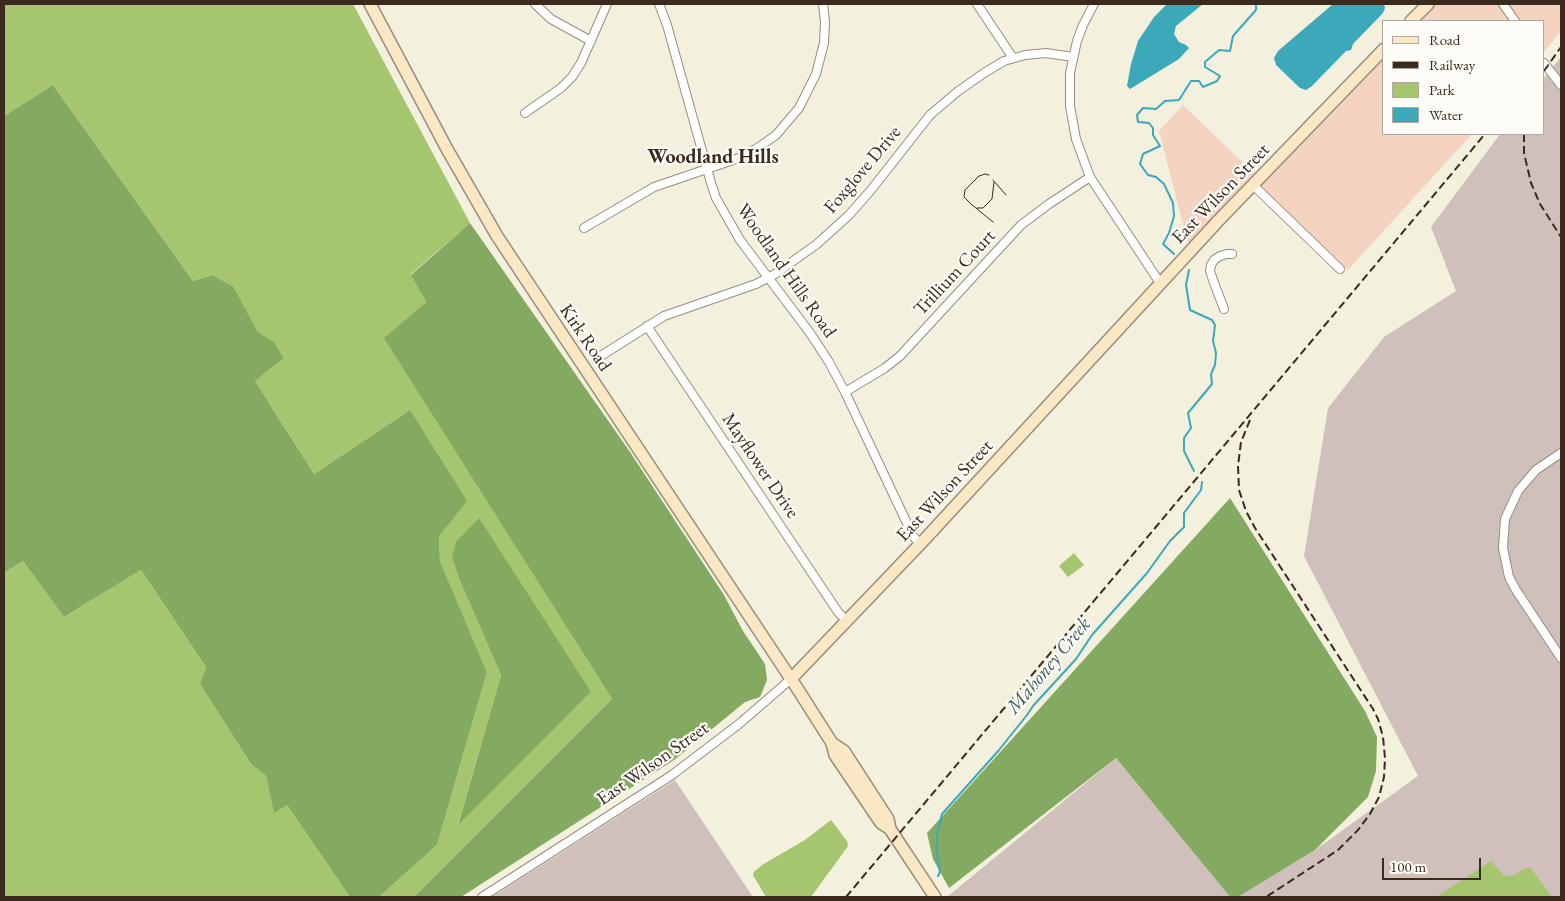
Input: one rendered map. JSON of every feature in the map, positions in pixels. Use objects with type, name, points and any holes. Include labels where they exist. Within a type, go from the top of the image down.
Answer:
[{"type":"street","name":"Kirk Road","points":[[370,4],[438,134],[497,236],[832,743],[844,751],[888,819],[890,829],[935,897]]},
{"type":"street","points":[[535,4],[557,23],[591,41]]},
{"type":"street","points":[[525,113],[567,83],[581,63],[607,4]]},
{"type":"street","name":"Woodland Hills Road","points":[[659,4],[667,25],[706,169],[716,198],[731,227],[820,347],[845,392],[913,536],[920,544]]},
{"type":"street","points":[[584,228],[654,188],[733,161],[760,147],[776,135],[794,114],[808,92],[820,64],[825,32],[823,4]]},
{"type":"street","points":[[977,4],[1013,58]]},
{"type":"street","points":[[1094,4],[1083,26],[1073,57],[1070,89],[1073,124],[1080,153],[1090,178],[1160,283]]},
{"type":"street","points":[[1412,20],[1428,4]]},
{"type":"street","points":[[1503,4],[1515,20]]},
{"type":"street","name":"East Wilson Street","points":[[482,897],[665,780],[732,730],[790,679],[847,622],[920,544],[1110,340],[1160,283],[1382,51]]},
{"type":"street","name":"Foxglove Drive","points":[[596,359],[664,316],[769,279],[816,244],[849,215],[923,123],[946,100],[984,73],[1013,58],[1038,53],[1073,57]]},
{"type":"street","points":[[1545,64],[1561,85]]},
{"type":"street","name":"Trillium Court","points":[[845,392],[886,368],[900,356],[1021,225],[1090,178]]},
{"type":"street","points":[[1253,185],[1340,269]]},
{"type":"street","points":[[1224,309],[1210,272],[1211,265],[1220,256],[1232,254]]},
{"type":"street","name":"Mayflower Drive","points":[[647,326],[838,612],[847,622]]},
{"type":"street","points":[[1561,453],[1536,470],[1518,491],[1505,519],[1503,548],[1509,577],[1561,658]]},
{"type":"shaded area","points":[[1431,4],[1500,4],[1510,20],[1415,20]]},
{"type":"shaded area","points":[[1507,4],[1561,4],[1561,31],[1545,51],[1545,20],[1518,20]]},
{"type":"shaded area","points":[[1382,56],[1382,135],[1471,135],[1348,270],[1258,186]]},
{"type":"shaded area","points":[[1561,57],[1561,897],[1238,897],[1315,850],[1418,776],[1304,556],[1328,408],[1384,337],[1456,291],[1431,227],[1499,135],[1545,135],[1545,77]]},
{"type":"shaded area","points":[[1183,105],[1258,177],[1189,248],[1159,131]]},
{"type":"shaded area","points":[[1116,758],[1230,897],[947,897]]},
{"type":"shaded area","points":[[675,780],[753,897],[492,897]]},
{"type":"green space","points":[[4,4],[353,4],[470,223],[411,274],[426,302],[385,338],[612,699],[414,897],[379,897],[437,845],[487,672],[440,561],[439,536],[410,410],[314,474],[255,381],[284,358],[274,342],[258,332],[233,286],[212,275],[193,281],[53,85],[4,116]],"holes":[[[452,558],[591,692],[458,824],[501,675],[460,581]]]},
{"type":"green space","points":[[53,85],[193,281],[212,275],[233,286],[258,332],[274,342],[284,358],[255,381],[314,474],[410,410],[467,501],[439,536],[440,561],[487,672],[437,845],[379,897],[350,897],[287,805],[274,813],[266,776],[251,764],[200,684],[206,667],[141,570],[64,617],[23,561],[4,573],[4,116]]},
{"type":"green space","points":[[470,223],[630,452],[724,595],[743,631],[765,664],[767,680],[760,697],[745,702],[674,760],[461,897],[414,897],[612,699],[384,338],[426,302],[411,275]]},
{"type":"green space","points":[[1230,498],[1365,711],[1377,737],[1376,771],[1368,797],[1315,850],[1238,897],[1230,897],[1116,758],[949,888],[933,859],[927,833]]},
{"type":"green space","points":[[479,518],[591,692],[458,825],[501,675],[460,581],[452,558],[456,542]]},
{"type":"green space","points":[[1074,553],[1084,565],[1068,577],[1059,566]]},
{"type":"green space","points":[[23,561],[64,617],[141,570],[206,667],[200,684],[251,764],[266,776],[274,812],[287,805],[350,897],[4,897],[4,573]]},
{"type":"green space","points":[[831,820],[847,841],[848,846],[811,897],[766,897],[753,875],[754,872],[762,865],[805,840]]},
{"type":"green space","points":[[1491,861],[1504,876],[1514,875],[1530,867],[1552,897],[1436,897]]},
{"type":"water","points":[[1167,4],[1203,4],[1176,26],[1174,34],[1179,42],[1189,48],[1179,59],[1130,89],[1127,86],[1138,41],[1154,17]]},
{"type":"water","points":[[1333,4],[1384,4],[1385,8],[1383,13],[1353,44],[1351,50],[1346,51],[1312,86],[1306,90],[1300,88],[1276,65],[1274,58],[1278,51]]},
{"type":"waterway","name":"Mahoney Creek","points":[[1174,254],[1163,244],[1169,233],[1174,216],[1173,203],[1164,184],[1156,177],[1148,175],[1140,164],[1143,154],[1160,146],[1153,135],[1153,128],[1149,123],[1138,122],[1137,115],[1143,108],[1156,109],[1165,101],[1179,100],[1191,81],[1199,81],[1203,87],[1217,81],[1220,76],[1205,67],[1205,62],[1219,50],[1230,51],[1233,36],[1256,10],[1256,4]]},
{"type":"waterway","name":"Mahoney Creek","points":[[1189,270],[1186,285],[1190,310],[1212,320],[1215,325],[1213,341],[1216,353],[1215,365],[1211,374],[1212,384],[1188,413],[1191,428],[1184,438],[1184,451],[1194,471]]},
{"type":"waterway","name":"Mahoney Creek","points":[[938,876],[940,872],[937,856],[937,834],[942,814],[999,750],[1033,706],[1076,659],[1092,635],[1147,573],[1170,541],[1184,527],[1184,513],[1201,490],[1202,482]]},
{"type":"tram line","points":[[989,175],[979,176],[965,190],[964,197],[993,222]]},
{"type":"tram line","points":[[993,180],[1006,195]]},
{"type":"tram line","points":[[977,208],[983,208],[992,199],[994,182]]},
{"type":"railway","points":[[1545,70],[1561,47]]},
{"type":"railway","points":[[846,897],[1484,135]]},
{"type":"railway","points":[[1524,135],[1524,153],[1531,183],[1540,204],[1561,237]]},
{"type":"railway","points":[[1250,420],[1241,442],[1238,466],[1239,490],[1246,511],[1255,528],[1373,709],[1383,737],[1385,758],[1384,777],[1379,797],[1370,814],[1358,830],[1338,850],[1266,897]]},
{"type":"district","name":"Woodland Hills","points":[[713,158]]}]
